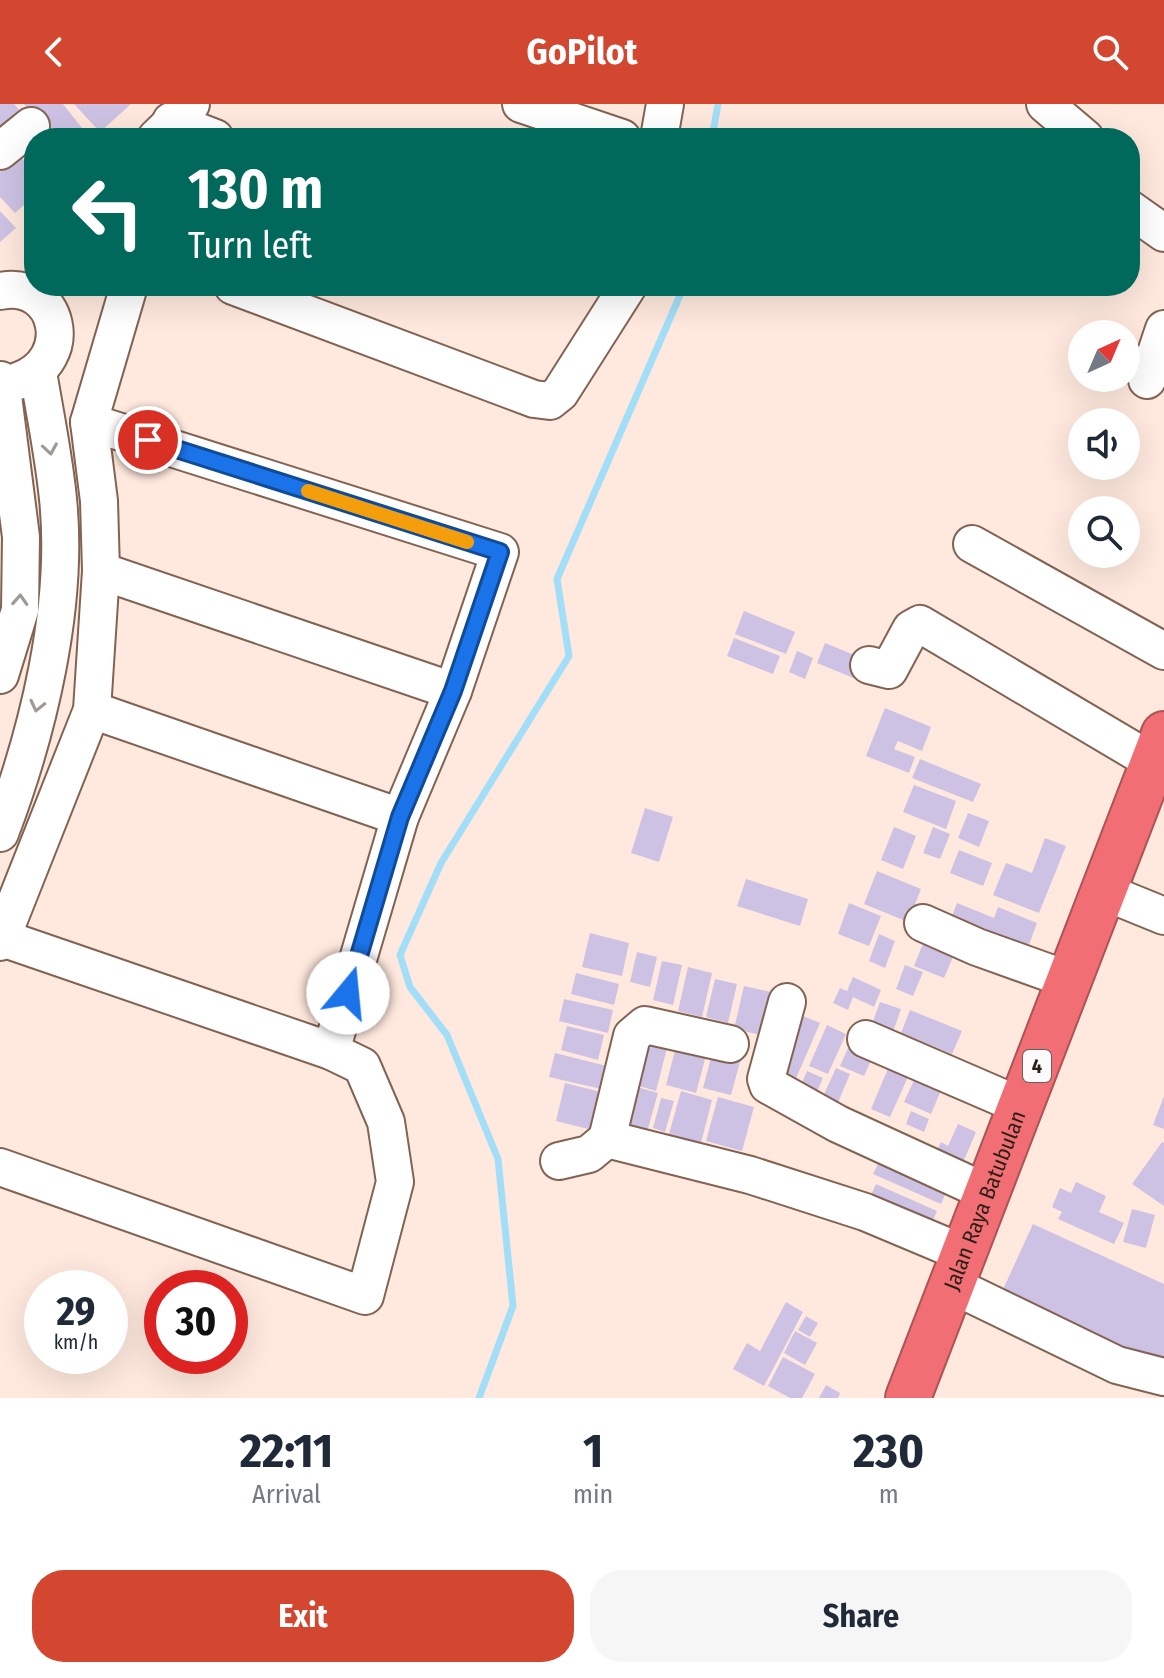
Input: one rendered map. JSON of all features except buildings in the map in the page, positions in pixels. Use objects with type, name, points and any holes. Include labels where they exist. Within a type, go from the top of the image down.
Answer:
[{"type":"highway","name":"Jalan Raya Batubulan","points":[[908,1398],[1159,748]]},
{"type":"street","points":[[521,104],[592,128]]},
{"type":"street","points":[[661,128],[665,104]]},
{"type":"street","points":[[1045,104],[1073,128]]},
{"type":"street","points":[[0,151],[24,132]]},
{"type":"street","points":[[1140,216],[1164,233]]},
{"type":"street","points":[[0,675],[20,610],[21,537],[0,380],[20,381],[38,372],[52,355],[56,333],[50,311],[30,296]]},
{"type":"street","points":[[0,1167],[365,1296],[395,1182],[386,1122],[362,1066],[331,1051],[1,940],[92,710],[101,571],[99,501],[89,422],[126,296]]},
{"type":"street","points":[[260,296],[520,394],[550,401],[560,393],[617,296]]},
{"type":"street","points":[[1147,380],[1164,329]]},
{"type":"street","points":[[3,816],[59,606],[59,500],[38,372]]},
{"type":"street","points":[[89,422],[500,552],[453,691],[400,817],[331,1051]]},
{"type":"street","points":[[972,544],[1164,651]]},
{"type":"street","points":[[101,571],[453,691]]},
{"type":"street","points":[[869,665],[889,670],[911,629],[920,624],[1159,748]]},
{"type":"street","points":[[92,710],[400,817]]},
{"type":"street","points":[[1105,892],[1164,916]]},
{"type":"street","points":[[923,923],[977,947],[1069,980]]},
{"type":"street","points":[[787,1002],[766,1079],[768,1085],[838,1124],[986,1192]]},
{"type":"street","points":[[559,1161],[589,1154],[607,1139],[632,1036],[638,1027],[645,1025],[730,1044]]},
{"type":"street","points":[[866,1039],[1021,1106]]},
{"type":"street","points":[[607,1139],[750,1175],[865,1212],[1117,1365],[1164,1377]]},
{"type":"waterway","points":[[714,128],[718,104]]},
{"type":"waterway","points":[[479,1398],[513,1306],[498,1159],[447,1035],[410,987],[400,955],[441,863],[569,656],[557,579],[680,296]]},
{"type":"slow traffic","points":[[308,491],[467,542]]},
{"type":"route","points":[[148,440],[500,552],[453,691],[400,817],[348,993]]}]
